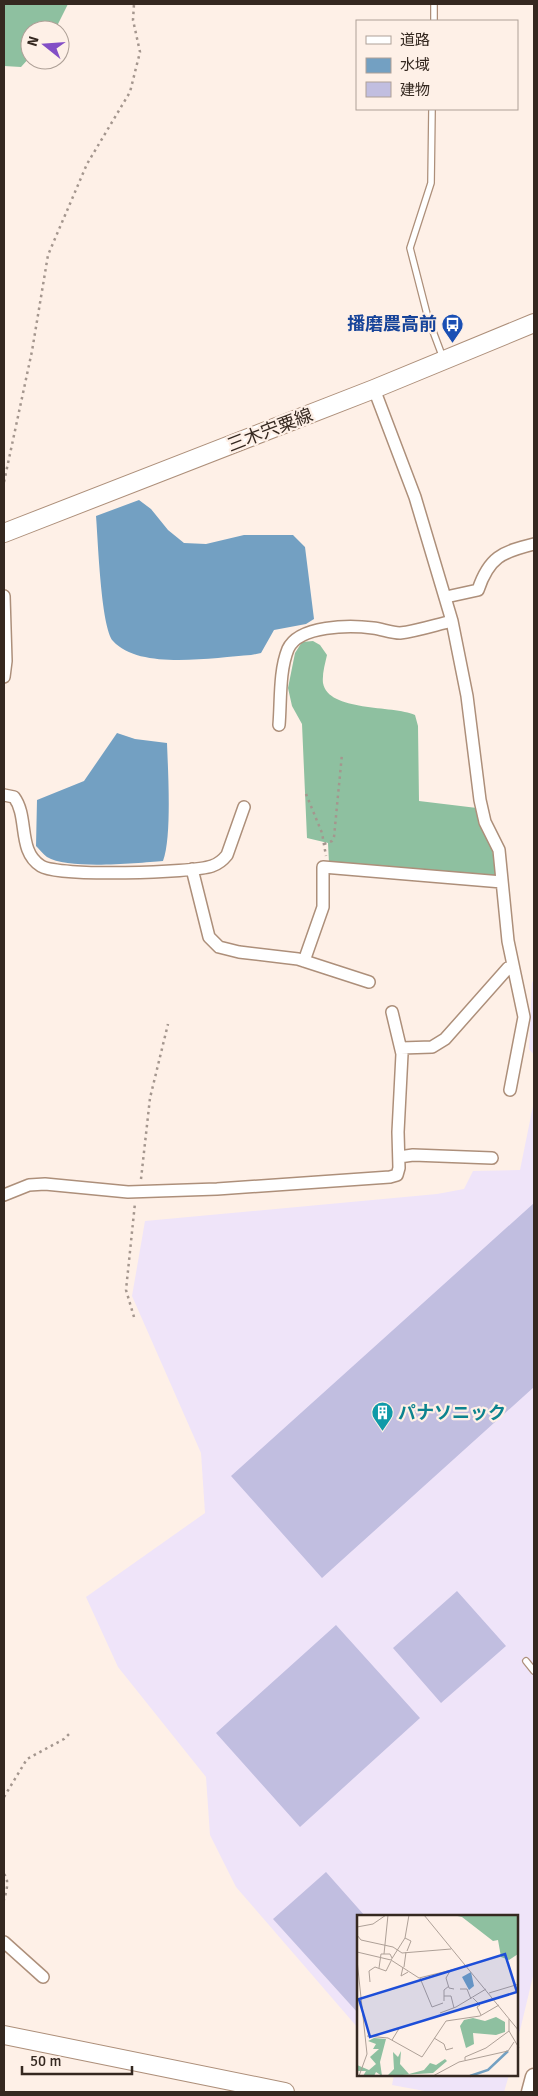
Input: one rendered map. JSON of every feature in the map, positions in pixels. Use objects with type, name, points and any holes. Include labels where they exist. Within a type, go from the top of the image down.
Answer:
[{"type":"main road","name":"三木宍粟線","points":[[4,533],[374,390],[534,323]]},
{"type":"main road","points":[[4,2035],[245,2088],[285,2092]]},
{"type":"street","points":[[374,390],[415,497],[446,597],[467,696],[480,800],[485,822],[499,850],[508,941],[524,1017],[510,1090]]},
{"type":"street","points":[[446,597],[478,590],[483,575],[500,555],[509,550],[534,544]]},
{"type":"street","points":[[4,596],[6,661],[4,677]]},
{"type":"street","points":[[279,725],[283,671],[288,649],[295,639],[303,634],[317,630],[362,627],[398,633],[452,621]]},
{"type":"street","points":[[4,795],[14,797],[22,809],[24,838],[28,849],[42,866],[76,873],[211,867],[222,860],[232,843],[244,807]]},
{"type":"street","points":[[304,961],[323,907],[323,867],[502,882]]},
{"type":"street","points":[[192,869],[206,925],[213,943],[219,947],[239,952],[304,961],[369,982]]},
{"type":"street","points":[[401,1048],[432,1047],[445,1039],[508,968],[514,967]]},
{"type":"street","points":[[4,1195],[29,1185],[45,1184],[136,1192],[390,1177],[396,1174],[399,1168],[401,1048],[392,1012]]},
{"type":"street","points":[[399,1157],[492,1158]]},
{"type":"street","points":[[4,1942],[42,1977]]},
{"type":"street","points":[[530,2092],[534,2077]]},
{"type":"lane","points":[[434,4],[434,20]]},
{"type":"lane","points":[[432,110],[431,183],[410,248],[428,318],[444,360]]},
{"type":"lane","points":[[526,1661],[534,1671]]},
{"type":"path","points":[[4,482],[32,351],[48,255],[87,164],[130,92],[140,52],[133,20],[134,4]]},
{"type":"path","points":[[324,844],[332,841],[334,837],[342,754]]},
{"type":"path","points":[[306,794],[322,833],[328,868]]},
{"type":"path","points":[[134,1317],[126,1290],[136,1192],[142,1176],[150,1098],[168,1024]]},
{"type":"path","points":[[4,1797],[27,1760],[64,1739],[69,1734]]},
{"type":"path","points":[[4,1874],[7,1885],[4,1900]]},
{"type":"shaded area","points":[[534,979],[534,1055],[529,1049],[532,983]]},
{"type":"shaded area","points":[[534,1101],[534,1972],[518,2039],[518,1915],[357,1915],[357,2027],[236,1887],[210,1835],[206,1777],[118,1667],[86,1597],[205,1513],[201,1453],[132,1296],[145,1221],[437,1194],[464,1189],[473,1171],[520,1170]]},
{"type":"shaded area","points":[[394,2076],[509,2076],[504,2092],[430,2092],[392,2085]]},
{"type":"green space","points":[[4,4],[68,4],[60,20],[20,20],[20,67],[4,66]]},
{"type":"green space","points":[[313,641],[320,645],[327,655],[323,683],[327,692],[336,699],[363,706],[415,715],[418,726],[419,801],[477,808],[481,828],[492,847],[496,878],[329,863],[328,843],[307,838],[302,724],[292,706],[288,688],[295,653],[302,642]]},
{"type":"water","points":[[139,500],[151,509],[168,530],[184,543],[206,544],[244,535],[293,535],[305,547],[314,619],[306,624],[274,630],[261,653],[251,655],[179,660],[141,656],[125,650],[113,641],[109,633],[103,602],[96,516]]},
{"type":"water","points":[[117,733],[135,739],[167,743],[169,786],[168,836],[163,861],[86,865],[57,861],[47,857],[36,846],[37,800],[84,781]]},
{"type":"building","name":"パナソニック","points":[[534,1203],[534,1387],[322,1578],[231,1476]]},
{"type":"building","points":[[457,1591],[506,1646],[441,1703],[393,1648]]},
{"type":"building","points":[[336,1625],[420,1718],[300,1827],[216,1733]]},
{"type":"building","points":[[326,1872],[364,1915],[357,1915],[357,2012],[273,1919]]},
{"type":"place","name":"播磨農高前","points":[[453,343]]},
{"type":"place","name":"パナソニック","points":[[382,1432]]}]
